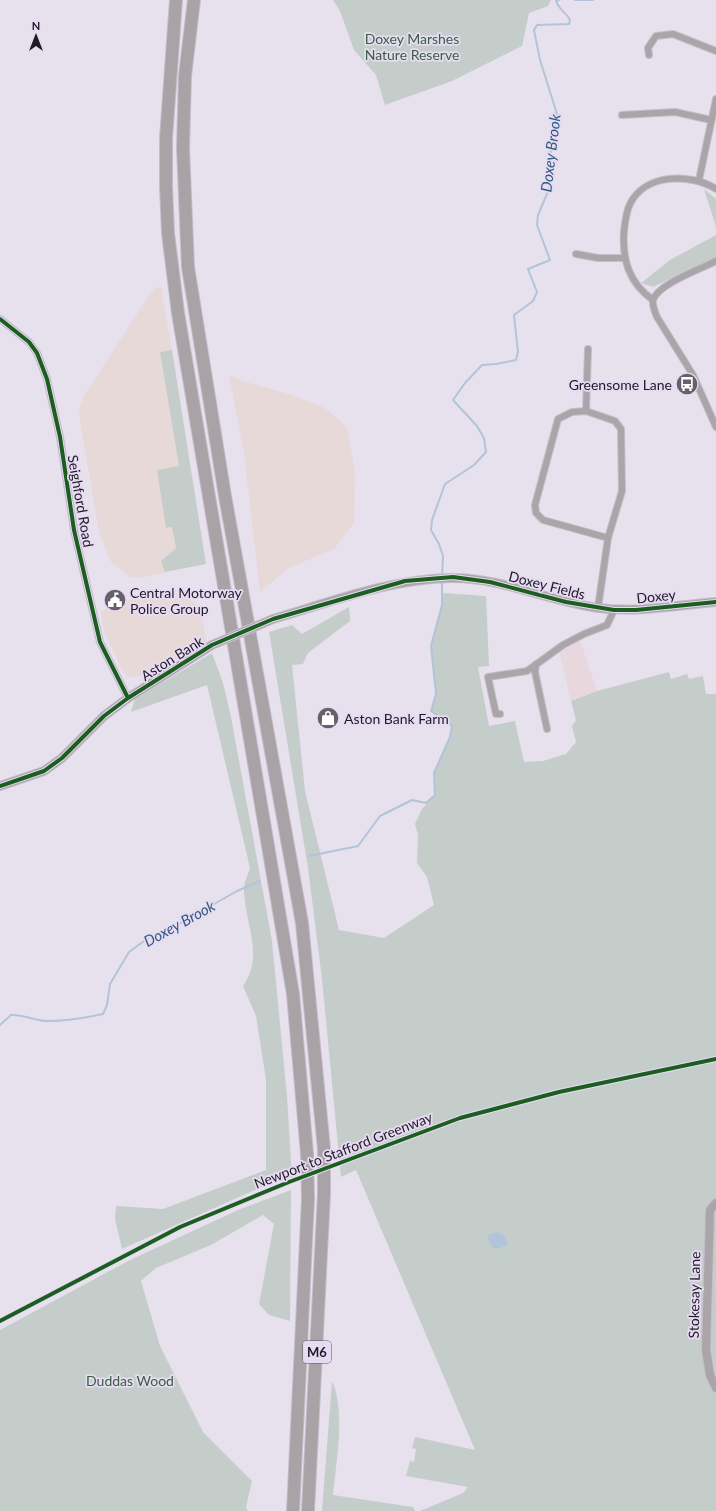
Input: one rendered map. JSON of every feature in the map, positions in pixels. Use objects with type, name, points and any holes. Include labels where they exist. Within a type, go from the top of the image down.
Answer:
[{"type":"highway","name":"M6","points":[[176,0],[166,138],[168,233],[178,313],[293,994],[307,1154],[308,1199],[292,1511]]},
{"type":"highway","name":"M6","points":[[194,0],[185,76],[183,148],[188,267],[225,496],[302,923],[324,1149],[324,1193],[308,1511]]},
{"type":"street","points":[[649,54],[648,48],[656,36],[673,34],[716,51]]},
{"type":"street","points":[[699,180],[716,99]]},
{"type":"street","points":[[622,115],[675,112],[713,116]]},
{"type":"street","points":[[653,300],[637,286],[630,276],[624,258],[625,218],[630,203],[640,191],[654,182],[670,179],[699,180],[716,189]]},
{"type":"street","points":[[576,254],[598,258],[624,258]]},
{"type":"street","points":[[716,261],[666,286],[658,292],[653,300],[654,311],[657,318],[693,375],[716,428]]},
{"type":"street","name":"Seighford Road","points":[[0,318],[29,342],[37,353],[47,378],[60,437],[74,530],[100,642],[128,698]]},
{"type":"street","points":[[586,411],[588,349]]},
{"type":"street","name":"Doxey Fields","points":[[490,582],[566,602],[598,608],[608,538],[622,491],[621,429],[615,421],[586,411],[572,412],[558,419],[535,505],[536,513],[543,520],[608,538]]},
{"type":"street","name":"Aston Bank","points":[[0,786],[44,771],[62,758],[104,716],[128,698],[212,645],[273,619],[398,583],[426,579],[453,578],[490,582]]},
{"type":"street","name":"Doxey","points":[[598,608],[636,610],[716,602]]},
{"type":"street","points":[[500,714],[496,714],[488,678],[527,671],[584,634],[607,626],[614,610]]},
{"type":"street","points":[[536,664],[535,672],[546,729]]},
{"type":"street","name":"Stokesay Lane","points":[[716,1203],[710,1210],[706,1350],[710,1376],[716,1388]]},
{"type":"shaded area","points":[[161,287],[172,350],[160,352],[179,466],[157,471],[167,528],[172,527],[176,548],[161,561],[165,572],[140,578],[128,576],[111,562],[99,532],[79,409],[84,396],[144,303],[155,288]]},
{"type":"shaded area","points":[[229,375],[243,381],[292,395],[325,408],[347,427],[355,472],[354,523],[334,549],[289,568],[260,592],[244,453]]},
{"type":"shaded area","points":[[179,593],[197,605],[207,643],[143,676],[129,677],[123,672],[108,640],[102,624],[101,611],[131,599]]},
{"type":"shaded area","points":[[580,640],[597,691],[571,701],[559,652]]},
{"type":"green space","name":"Doxey Marshes Nature Reserve","points":[[333,0],[551,0],[548,6],[529,13],[522,46],[452,81],[385,105],[376,75],[354,50],[340,11]]},
{"type":"green space","points":[[704,189],[716,199],[716,227]]},
{"type":"green space","points":[[716,235],[716,257],[653,287],[641,283],[670,260]]},
{"type":"green space","points":[[172,350],[206,564],[165,572],[161,561],[176,548],[172,527],[166,528],[157,470],[179,466],[160,352]]},
{"type":"green space","points":[[442,593],[486,596],[489,666],[478,667],[489,726],[515,721],[524,762],[543,761],[566,754],[576,742],[572,726],[576,720],[571,701],[597,691],[669,672],[671,679],[687,674],[689,679],[703,676],[706,694],[716,694],[716,1511],[420,1511],[463,1493],[468,1487],[406,1476],[410,1461],[414,1462],[416,1449],[412,1448],[415,1437],[475,1450],[356,1170],[341,1177],[322,979],[308,868],[269,632],[292,625],[302,634],[349,607],[350,621],[308,653],[303,664],[292,665],[305,791],[339,930],[384,938],[434,905],[427,877],[417,863],[418,835],[415,824],[422,809],[435,795],[434,773],[450,737],[452,726],[431,711],[436,694],[431,646],[442,605]]},
{"type":"green space","points":[[212,653],[223,683],[231,717],[272,941],[287,1096],[292,1177],[266,1185],[122,1249],[115,1219],[116,1206],[163,1209],[266,1170],[266,1080],[256,1016],[243,986],[249,974],[253,950],[244,889],[245,881],[250,868],[207,685],[131,712],[135,699]]},
{"type":"green space","name":"Duddas Wood","points":[[291,1190],[290,1321],[269,1315],[259,1304],[274,1224],[263,1215],[211,1245],[156,1268],[141,1281],[160,1346],[203,1432],[252,1481],[246,1507],[248,1511],[0,1511],[0,1330],[128,1261],[238,1210]]},
{"type":"green space","points":[[332,1381],[336,1393],[339,1422],[338,1452],[333,1495],[413,1507],[415,1511],[322,1511]]},
{"type":"water","points":[[498,1232],[505,1236],[508,1244],[498,1249],[492,1247],[488,1239],[489,1235]]},
{"type":"waterway","name":"Doxey Brook","points":[[442,576],[443,556],[439,544],[431,530],[432,520],[445,484],[474,465],[486,452],[484,438],[477,426],[453,400],[465,383],[482,365],[516,360],[518,352],[514,315],[533,301],[537,292],[528,269],[550,260],[537,225],[538,215],[549,189],[551,146],[557,114],[540,60],[534,30],[537,25],[569,24],[570,20],[556,1],[559,0]]},
{"type":"waterway","name":"Doxey Brook","points":[[575,0],[593,0]]},
{"type":"waterway","name":"Doxey Brook","points":[[309,856],[358,846],[380,816],[412,800],[426,803],[435,795],[434,773],[450,737],[452,726],[431,711],[436,694],[431,646],[442,605],[442,580]]},
{"type":"waterway","name":"Doxey Brook","points":[[0,1025],[11,1015],[47,1021],[75,1019],[103,1014],[107,1005],[110,984],[129,952],[151,936],[165,932],[237,891],[260,881]]},
{"type":"cycle path","points":[[0,319],[29,342],[37,353],[47,379],[60,437],[74,530],[100,642],[128,698]]},
{"type":"cycle path","points":[[0,786],[44,771],[62,758],[104,716],[128,698],[212,645],[273,619],[405,581],[453,577],[490,582],[566,602],[614,610],[636,610],[716,602]]},
{"type":"cycle path","name":"Newport to Stafford Greenway","points":[[0,1321],[180,1227],[289,1182],[460,1118],[559,1092],[716,1059]]},
{"type":"place","name":"Greensome Lane","points":[[687,384]]},
{"type":"place","name":"Central Motorway Police Group","points":[[115,600]]},
{"type":"place","name":"Aston Bank Farm","points":[[328,718]]}]
